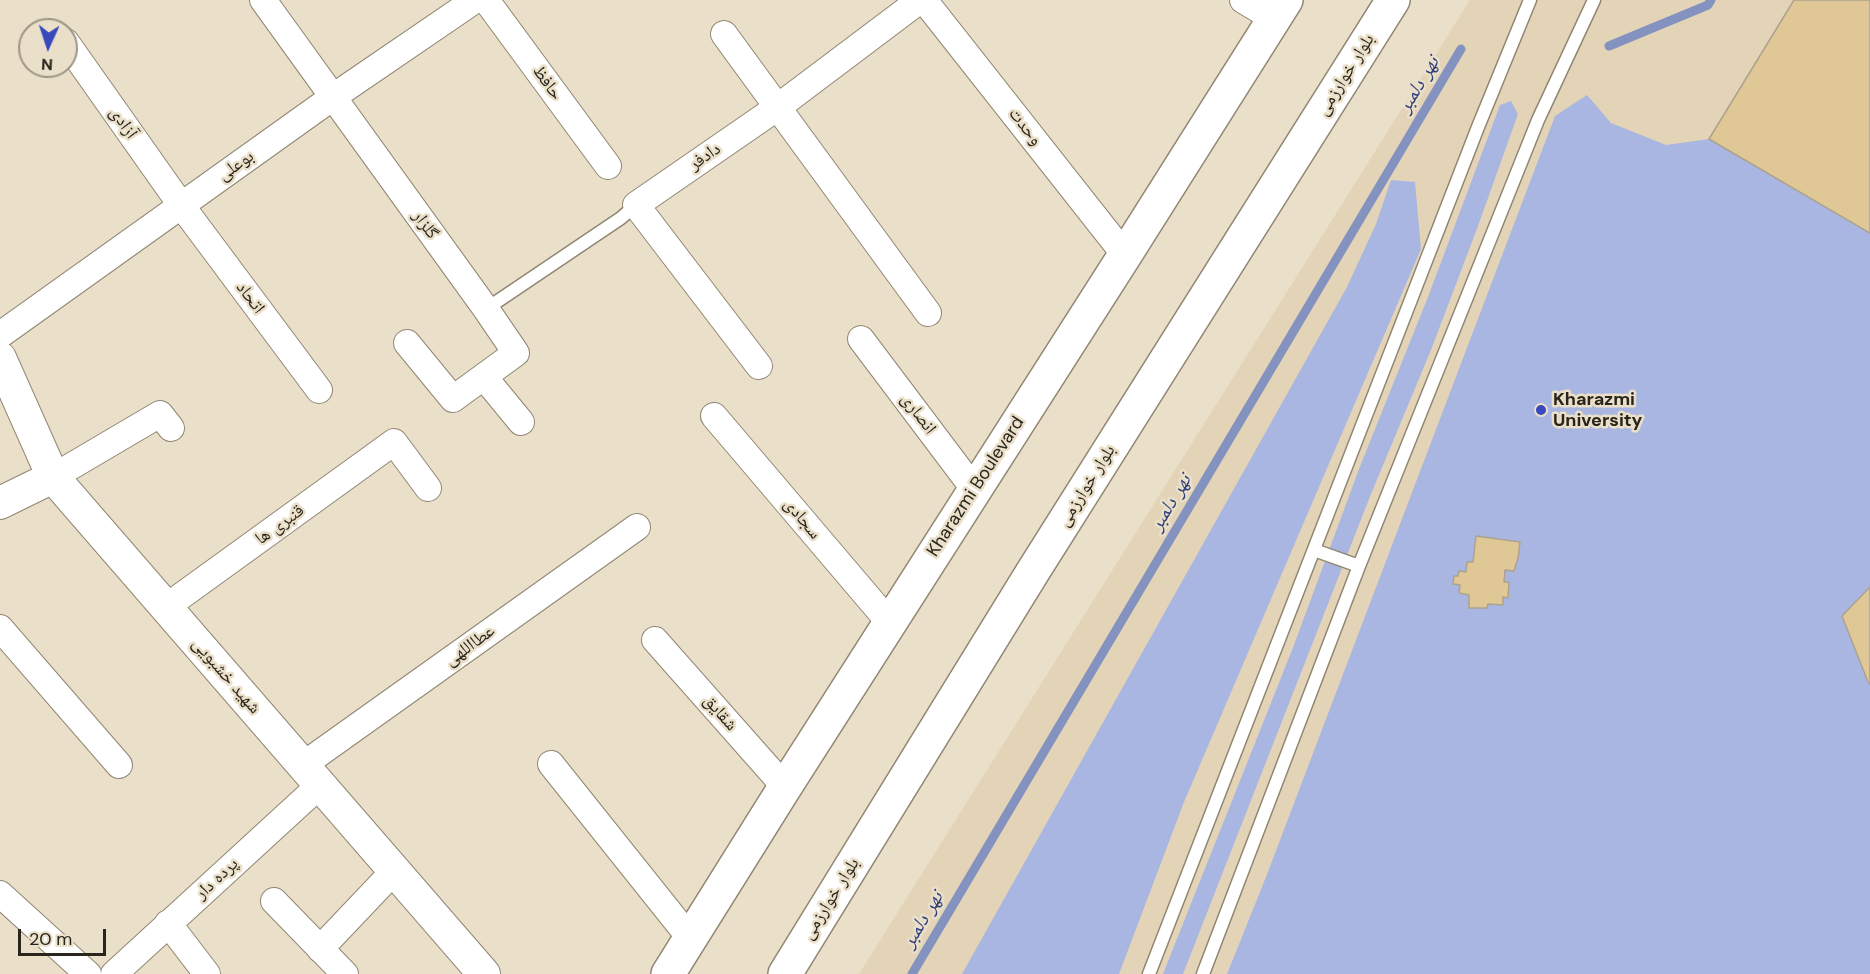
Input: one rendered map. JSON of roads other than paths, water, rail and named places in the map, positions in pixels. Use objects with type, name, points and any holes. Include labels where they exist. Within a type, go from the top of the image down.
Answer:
[{"type":"main road","name":"بلوار خوارزمی","points":[[785,974],[1038,563],[1393,0]]},
{"type":"main road","name":"Kharazmi Boulevard","points":[[668,974],[784,787],[1280,9]]},
{"type":"street","name":"گلزار","points":[[263,0],[516,353],[484,377]]},
{"type":"street","name":"بوعلی","points":[[0,335],[181,205],[475,0]]},
{"type":"street","name":"حافظ","points":[[486,0],[608,166]]},
{"type":"street","name":"دادفر","points":[[636,205],[778,106],[922,0]]},
{"type":"street","name":"وحدت","points":[[922,0],[1125,255]]},
{"type":"street","points":[[1243,0],[1280,9]]},
{"type":"street","points":[[724,34],[928,313]]},
{"type":"street","name":"آزادی","points":[[78,59],[181,205]]},
{"type":"street","name":"اتحاد","points":[[181,205],[319,390]]},
{"type":"street","points":[[636,205],[759,366]]},
{"type":"street","name":"انصاری","points":[[861,339],[974,489]]},
{"type":"street","points":[[407,343],[453,399],[484,377],[521,422]]},
{"type":"street","name":"شهید خشبویی","points":[[0,358],[53,477],[484,974]]},
{"type":"street","points":[[0,503],[53,477],[160,414],[171,428]]},
{"type":"street","name":"سجادی","points":[[714,416],[890,623]]},
{"type":"street","name":"قنبری ها","points":[[166,608],[394,442],[428,488]]},
{"type":"street","name":"عطااللهی","points":[[312,775],[637,527]]},
{"type":"street","points":[[0,628],[119,765]]},
{"type":"street","name":"شقایق","points":[[655,640],[784,787]]},
{"type":"street","points":[[551,764],[690,938]]},
{"type":"street","name":"پرده دار","points":[[114,974],[168,923],[312,775]]},
{"type":"street","points":[[320,949],[394,871]]},
{"type":"street","points":[[0,894],[88,974]]},
{"type":"street","points":[[274,901],[345,974]]},
{"type":"street","points":[[168,923],[207,974]]},
{"type":"lane","points":[[1149,974],[1478,127],[1530,0]]},
{"type":"lane","points":[[1203,974],[1359,566],[1534,131],[1594,0]]},
{"type":"lane","name":"دادفر","points":[[486,309],[621,218],[636,205]]},
{"type":"lane","points":[[1314,550],[1359,566]]},
{"type":"waterway","points":[[1609,46],[1708,5],[1711,0]]},
{"type":"waterway","name":"نهر دلمبر","points":[[912,974],[1461,49]]},
{"type":"place","name":"Kharazmi University","points":[[1541,410]]}]
